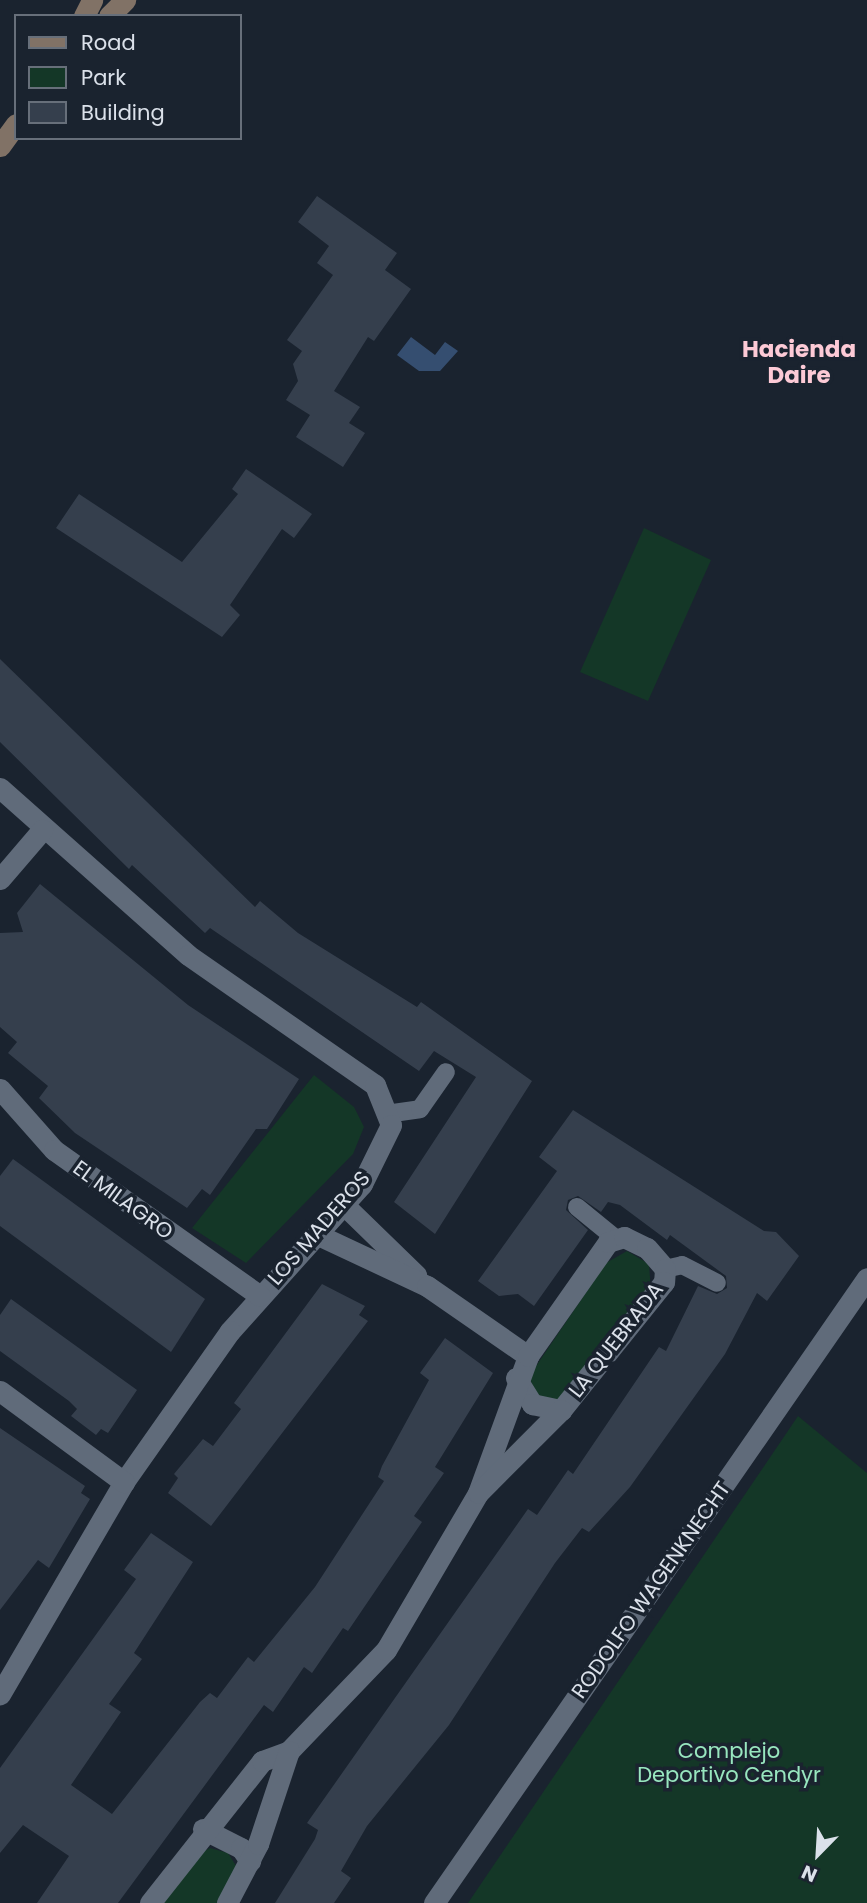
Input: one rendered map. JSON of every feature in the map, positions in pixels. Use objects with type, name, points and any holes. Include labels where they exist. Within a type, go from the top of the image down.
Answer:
[{"type":"main road","points":[[111,14],[125,0]]},
{"type":"main road","points":[[0,146],[14,127]]},
{"type":"street","name":"LOS MADEROS","points":[[0,788],[42,830],[188,956],[375,1085],[391,1125],[382,1152],[343,1204],[260,1296],[124,1482],[3,1684]]},
{"type":"street","points":[[0,879],[42,830]]},
{"type":"street","name":"EL MILAGRO","points":[[0,1089],[54,1150],[260,1296]]},
{"type":"street","points":[[343,1204],[427,1286],[528,1356]]},
{"type":"street","points":[[316,1234],[427,1286]]},
{"type":"street","name":"LA QUEBRADA","points":[[227,1903],[250,1861],[289,1751],[386,1650],[478,1493],[516,1378],[528,1356],[615,1238],[647,1248],[665,1269],[664,1282],[561,1410],[478,1493]]},
{"type":"street","name":"RODOLFO WAGENKNECHT","points":[[435,1903],[867,1278]]},
{"type":"street","name":"LA QUEBRADA","points":[[516,1378],[532,1404],[561,1410]]},
{"type":"street","points":[[0,1391],[124,1482]]},
{"type":"street","name":"LA QUEBRADA","points":[[150,1903],[203,1829],[262,1761],[289,1751]]},
{"type":"street","points":[[203,1829],[241,1848],[250,1861]]},
{"type":"lane","points":[[386,1114],[420,1109],[446,1072]]},
{"type":"lane","points":[[577,1207],[615,1238]]},
{"type":"lane","points":[[665,1269],[682,1265],[716,1283]]},
{"type":"green space","points":[[644,528],[711,560],[648,701],[580,672]]},
{"type":"green space","points":[[314,1075],[354,1107],[364,1127],[353,1154],[246,1263],[192,1228]]},
{"type":"green space","points":[[627,1251],[649,1264],[651,1292],[554,1408],[534,1397],[530,1375],[606,1263]]},
{"type":"green space","name":"Complejo Deportivo Cendyr","points":[[798,1416],[867,1473],[867,1903],[468,1903]]},
{"type":"green space","points":[[210,1848],[228,1853],[238,1869],[219,1903],[164,1903],[193,1857]]},
{"type":"water","points":[[411,337],[435,355],[445,342],[458,351],[440,371],[419,371],[397,355]]},
{"type":"building","points":[[317,196],[397,253],[385,270],[411,289],[374,341],[368,337],[334,391],[360,407],[349,423],[365,433],[343,467],[296,437],[310,415],[286,400],[298,381],[293,364],[302,351],[287,340],[333,275],[317,263],[329,246],[298,222]]},
{"type":"building","points":[[246,469],[312,514],[294,538],[282,529],[230,605],[240,615],[222,637],[56,528],[79,494],[182,562],[238,494],[232,489]]},
{"type":"building","points":[[0,659],[255,907],[260,901],[298,933],[417,1007],[421,1002],[532,1081],[435,1234],[394,1202],[476,1077],[434,1051],[419,1071],[210,928],[205,933],[132,865],[129,869],[0,742]]},
{"type":"building","points":[[40,884],[188,1005],[299,1079],[267,1129],[256,1129],[210,1195],[202,1189],[187,1208],[75,1133],[39,1098],[48,1086],[8,1053],[17,1042],[0,1027],[0,933],[23,932],[17,913]]},
{"type":"building","points":[[573,1110],[764,1231],[776,1232],[799,1256],[767,1301],[757,1293],[725,1354],[630,1487],[589,1532],[582,1528],[555,1563],[449,1725],[367,1826],[341,1871],[351,1878],[334,1903],[275,1903],[315,1839],[318,1830],[307,1823],[528,1509],[537,1515],[568,1470],[573,1474],[659,1347],[666,1351],[698,1286],[717,1294],[727,1288],[726,1276],[670,1235],[667,1240],[620,1205],[608,1202],[601,1212],[578,1196],[568,1200],[566,1210],[588,1230],[534,1306],[518,1294],[499,1296],[478,1281],[557,1171],[539,1157]]},
{"type":"building","points":[[13,1159],[205,1299],[171,1352],[0,1226],[0,1176]]},
{"type":"building","points":[[322,1284],[365,1306],[359,1315],[368,1321],[211,1526],[168,1493],[178,1478],[174,1474],[203,1439],[213,1446],[241,1409],[234,1403]]},
{"type":"building","points":[[11,1299],[137,1390],[108,1433],[101,1429],[96,1435],[71,1416],[77,1409],[69,1401],[0,1351],[0,1315]]},
{"type":"building","points":[[445,1338],[493,1373],[435,1467],[444,1473],[414,1516],[422,1522],[348,1631],[343,1628],[312,1673],[304,1667],[273,1712],[264,1705],[118,1903],[37,1903],[69,1856],[23,1825],[0,1853],[0,1768],[136,1579],[124,1570],[151,1533],[193,1562],[134,1653],[142,1659],[109,1704],[121,1712],[71,1785],[112,1814],[200,1702],[210,1693],[217,1698],[248,1657],[254,1662],[315,1587],[384,1481],[378,1477],[382,1466],[429,1380],[420,1373]]},
{"type":"building","points":[[0,1428],[85,1486],[81,1493],[90,1499],[49,1568],[38,1560],[0,1610]]},
{"type":"district","name":"Hacienda Daire","points":[[799,362]]}]
